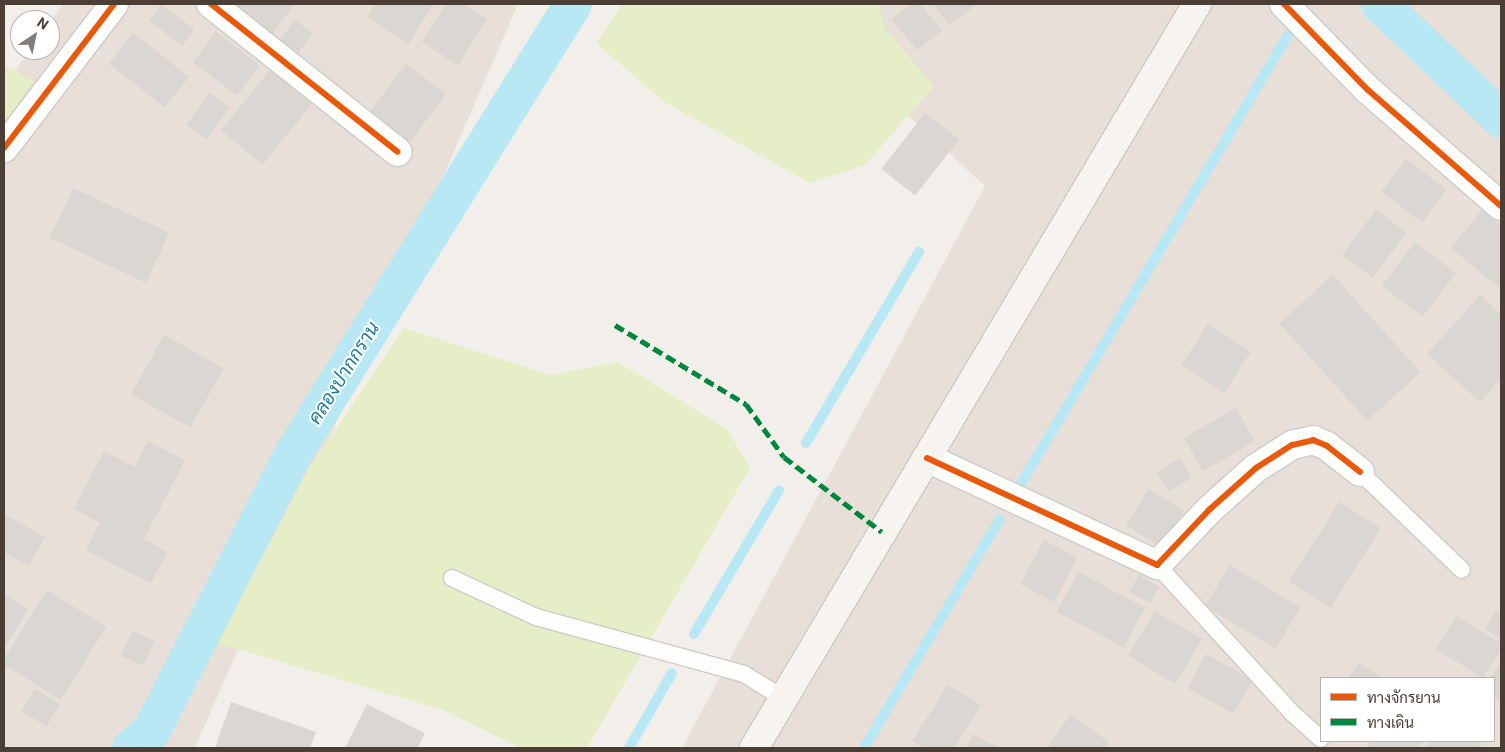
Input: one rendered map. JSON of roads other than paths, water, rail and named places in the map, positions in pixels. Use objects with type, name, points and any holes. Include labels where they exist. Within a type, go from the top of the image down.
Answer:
[{"type":"main road","points":[[754,748],[1197,4]]},
{"type":"street","points":[[4,148],[114,4]]},
{"type":"street","points":[[211,4],[398,152]]},
{"type":"street","points":[[1284,4],[1368,90],[1501,206]]},
{"type":"street","points":[[927,458],[1157,565],[1209,510],[1256,468],[1292,444],[1313,440],[1327,446],[1360,472]]},
{"type":"lane","points":[[1360,472],[1462,570]]},
{"type":"lane","points":[[1157,565],[1291,712],[1320,738]]},
{"type":"lane","points":[[452,578],[536,617],[744,674],[783,698]]},
{"type":"waterway","name":"คลองปากกราน","points":[[131,748],[151,732],[295,451],[573,4]]},
{"type":"waterway","name":"คลองปากกราน","points":[[1380,4],[1501,119]]},
{"type":"waterway","points":[[1016,492],[1288,35]]},
{"type":"waterway","points":[[806,443],[919,252]]},
{"type":"waterway","points":[[694,634],[779,490]]},
{"type":"waterway","points":[[864,748],[1000,519]]},
{"type":"waterway","points":[[629,748],[672,673]]}]
